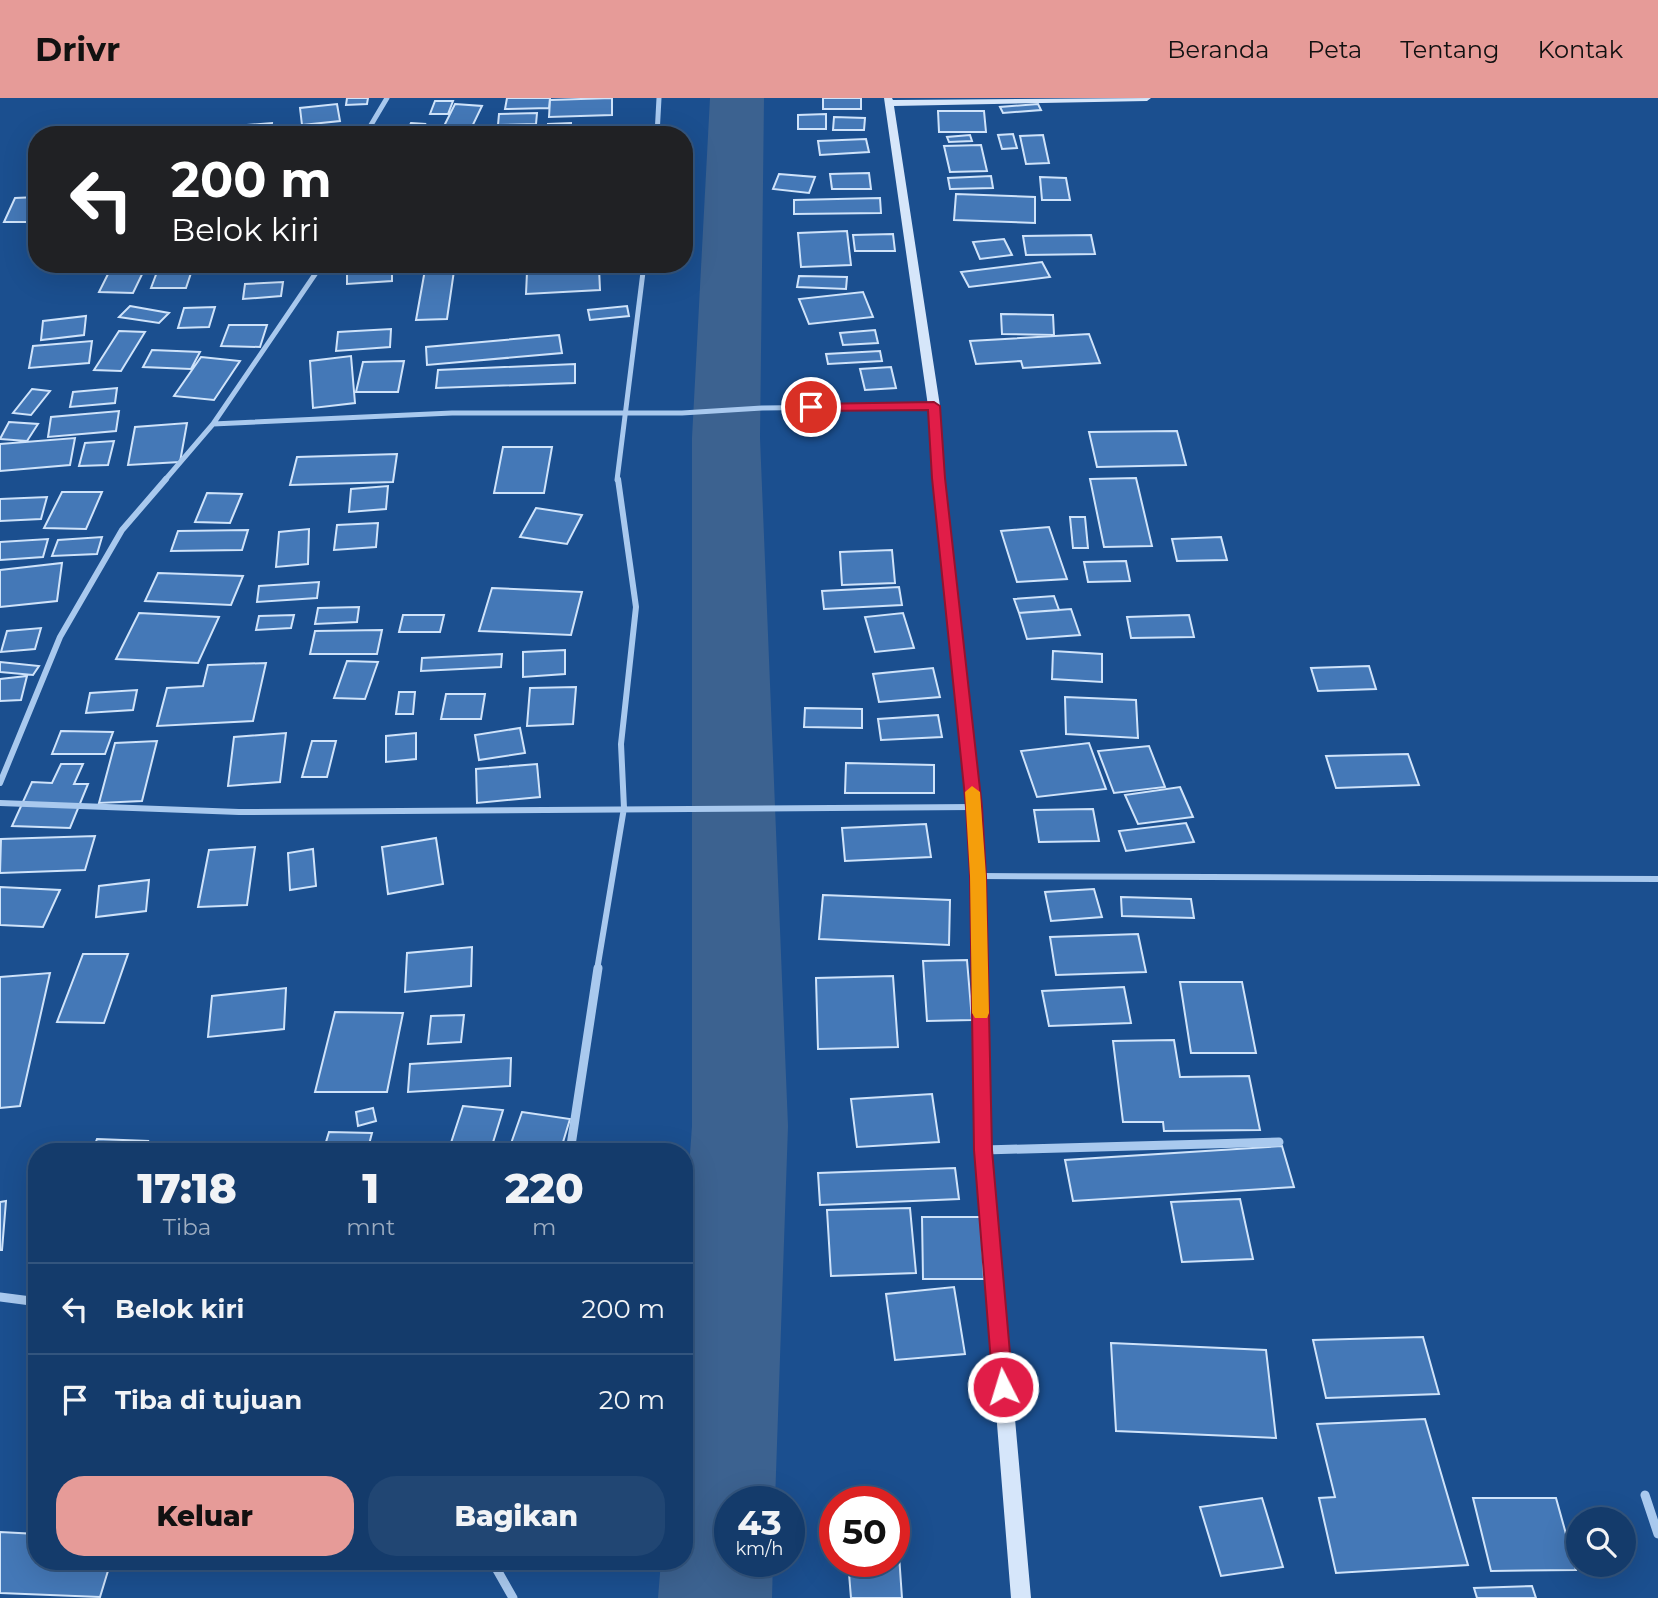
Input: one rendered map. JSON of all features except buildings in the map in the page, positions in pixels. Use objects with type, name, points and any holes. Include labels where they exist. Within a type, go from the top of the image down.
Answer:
[{"type":"main road","points":[[1021,1598],[983,1150],[978,876],[974,807],[938,478],[934,406],[888,101],[1147,98]]},
{"type":"street","points":[[370,126],[387,98]]},
{"type":"street","points":[[657,126],[659,98]]},
{"type":"street","points":[[0,783],[60,638],[122,530],[213,424],[316,273]]},
{"type":"street","points":[[571,1143],[624,808],[621,744],[636,607],[617,484],[643,273]]},
{"type":"street","points":[[213,424],[452,413],[682,413],[762,408],[934,406]]},
{"type":"street","points":[[0,803],[239,812],[974,807]]},
{"type":"street","points":[[978,876],[1658,879]]},
{"type":"street","points":[[983,1150],[1279,1142]]},
{"type":"street","points":[[0,1297],[28,1301]]},
{"type":"street","points":[[1645,1495],[1658,1534]]},
{"type":"street","points":[[497,1570],[513,1598]]},
{"type":"waterway","points":[[715,1598],[740,1126],[726,438],[737,98]]},
{"type":"slow traffic","points":[[972,792],[978,876],[981,1013]]},
{"type":"route","points":[[811,407],[934,406],[938,478],[974,807],[978,876],[983,1150],[1003,1387]]}]
